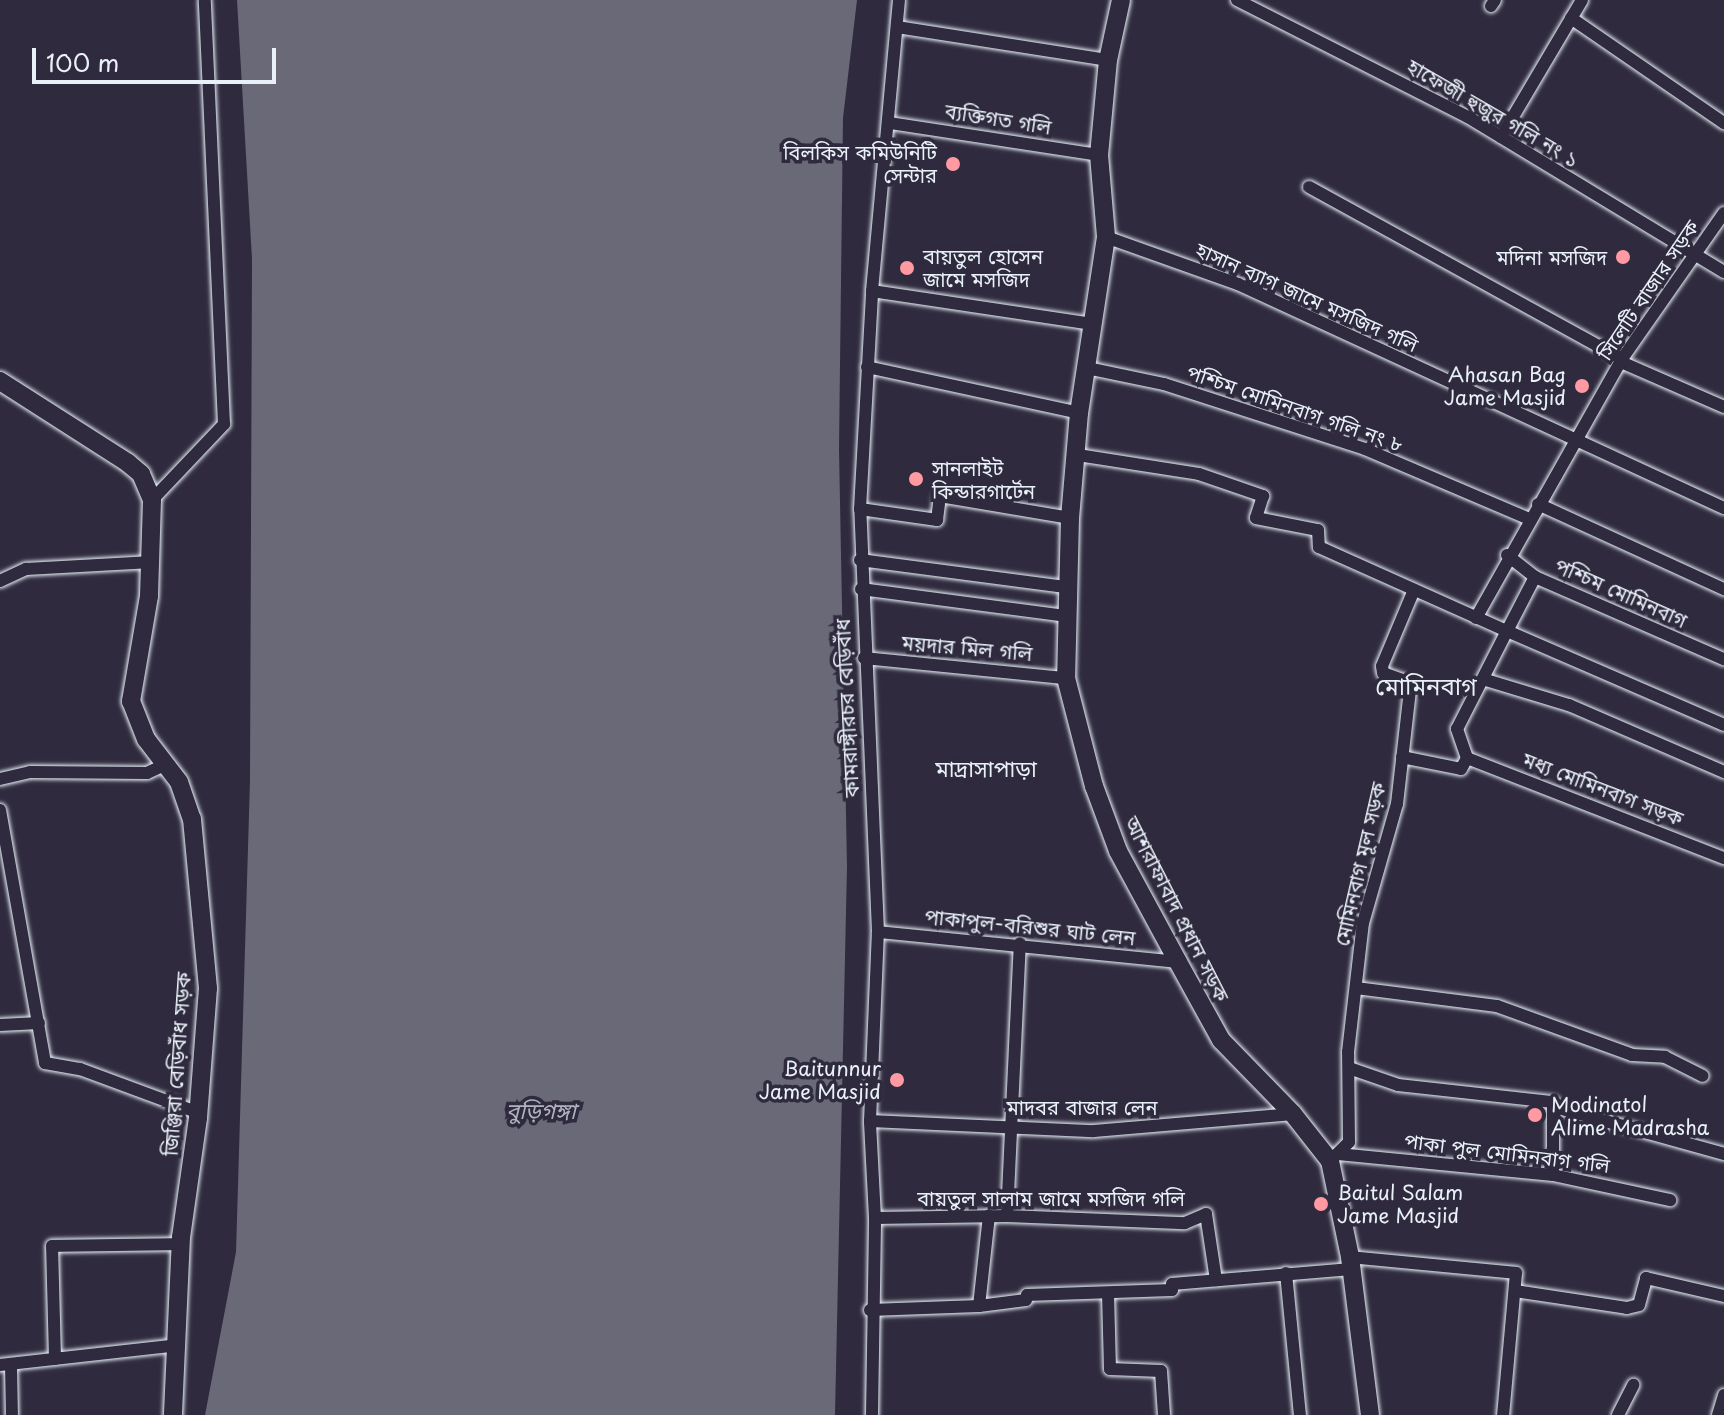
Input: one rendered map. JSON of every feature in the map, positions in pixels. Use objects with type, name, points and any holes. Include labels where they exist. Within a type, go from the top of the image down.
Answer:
[{"type":"street","points":[[0,381],[128,463],[141,474],[152,500],[224,424],[205,0]]},
{"type":"street","name":"কামরাঙ্গীরচর বেড়িবাঁধ","points":[[872,1415],[870,1310],[875,1218],[870,1121],[878,932],[861,589],[860,509],[872,291],[890,123],[899,0]]},
{"type":"street","name":"আশরাফাবাদ প্রধান সড়ক","points":[[1121,0],[1108,60],[1099,155],[1106,237],[1079,413],[1065,587],[1066,678],[1094,786],[1118,851],[1221,1040],[1334,1157],[1370,1415]]},
{"type":"street","name":"হাফেজী হুজুর গলি নং ১","points":[[1237,0],[1501,137],[1724,272]]},
{"type":"street","points":[[1501,137],[1582,0]]},
{"type":"street","points":[[1571,18],[1724,123]]},
{"type":"street","points":[[897,27],[1108,60]]},
{"type":"street","name":"ব্যক্তিগত গলি","points":[[890,123],[1099,155]]},
{"type":"street","points":[[1309,187],[1622,361],[1724,407]]},
{"type":"street","name":"সিলেটি বাজার সড়ক","points":[[1507,555],[1622,361],[1724,213]]},
{"type":"street","name":"হাসান ব্যাগ জামে মসজিদ গলি","points":[[1106,237],[1238,284],[1577,441]]},
{"type":"street","points":[[872,291],[1093,324]]},
{"type":"street","points":[[867,367],[1079,413]]},
{"type":"street","name":"পশ্চিম মোমিনবাগ গলি নং ৮","points":[[1087,368],[1164,384],[1365,449],[1529,519]]},
{"type":"street","points":[[1577,441],[1724,508]]},
{"type":"street","points":[[1078,455],[1199,474],[1263,496],[1256,518],[1318,530],[1319,547],[1724,725]]},
{"type":"street","points":[[860,509],[937,520],[940,496],[1070,518]]},
{"type":"street","name":"জিঞ্জিরা বেড়িবাঁধ সড়ক","points":[[152,500],[152,562],[131,701],[146,739],[179,782],[192,819],[206,936],[208,988],[199,1113],[181,1244],[179,1345],[173,1415]]},
{"type":"street","points":[[1538,504],[1724,589]]},
{"type":"street","points":[[1476,618],[1507,555]]},
{"type":"street","name":"পশ্চিম মোমিনবাগ","points":[[1507,555],[1535,577],[1724,659]]},
{"type":"street","points":[[860,560],[1065,587]]},
{"type":"street","points":[[0,581],[26,569],[152,562]]},
{"type":"street","points":[[1402,757],[1461,769],[1467,758],[1457,729],[1486,680],[1535,577]]},
{"type":"street","points":[[861,589],[1067,616]]},
{"type":"street","name":"মোমিনবাগ মূল সড়ক","points":[[1334,1157],[1349,1142],[1349,1068],[1363,923],[1397,804],[1410,690],[1405,681],[1383,673],[1382,666],[1414,590]]},
{"type":"street","name":"ময়দার মিল গলি","points":[[864,658],[1066,678]]},
{"type":"street","points":[[1486,680],[1569,705],[1724,772]]},
{"type":"street","name":"মধ্য মোমিনবাগ সড়ক","points":[[1467,758],[1724,858]]},
{"type":"street","points":[[0,779],[30,772],[147,773],[164,765]]},
{"type":"street","points":[[0,810],[48,1065],[80,1069],[199,1113]]},
{"type":"street","name":"পাকাপুল-বরিশুর ঘাট লেন","points":[[878,932],[1020,943],[1178,962]]},
{"type":"street","points":[[1007,1216],[1014,1127],[1020,943]]},
{"type":"street","points":[[1356,988],[1497,1006],[1632,1055],[1665,1057],[1703,1076]]},
{"type":"street","points":[[0,1025],[39,1023]]},
{"type":"street","points":[[1349,1068],[1398,1085],[1553,1102],[1562,1109],[1724,1154]]},
{"type":"street","points":[[1553,1102],[1553,1175]]},
{"type":"street","name":"মাদবর বাজার লেন","points":[[870,1121],[1014,1127],[1161,1128],[1293,1114]]},
{"type":"street","name":"পাকা পুল মোমিনবাগ গলি","points":[[1334,1157],[1553,1175],[1670,1200]]},
{"type":"street","name":"বায়তুল সালাম জামে মসজিদ গলি","points":[[875,1218],[1007,1216],[1185,1223],[1206,1214],[1216,1280]]},
{"type":"street","points":[[979,1306],[989,1216]]},
{"type":"street","points":[[55,1359],[52,1246],[181,1244]]},
{"type":"street","points":[[870,1310],[979,1306],[1026,1300],[1027,1295],[1172,1290],[1172,1284],[1286,1273],[1350,1263],[1516,1273],[1503,1415]]},
{"type":"street","points":[[1286,1273],[1300,1415]]},
{"type":"street","points":[[1515,1291],[1627,1308],[1639,1305],[1646,1278],[1724,1296]]},
{"type":"street","points":[[1108,1293],[1110,1369],[1161,1371],[1164,1415]]},
{"type":"street","points":[[12,1415],[6,1365],[179,1345]]},
{"type":"street","points":[[1618,1415],[1633,1385]]},
{"type":"street","points":[[1718,1415],[1724,1395]]},
{"type":"water","name":"বুড়িগঙ্গা","points":[[237,0],[857,0],[843,118],[839,449],[847,866],[835,1415],[205,1415],[236,1252],[250,780],[252,259]]},
{"type":"place","name":"বিলকিস কমিউনিটি সেন্টার","points":[[953,164]]},
{"type":"place","name":"মদিনা মসজিদ","points":[[1623,257]]},
{"type":"place","name":"বায়তুল হোসেন জামে মসজিদ","points":[[907,268]]},
{"type":"place","name":"Ahasan Bag Jame Masjid","points":[[1582,386]]},
{"type":"place","name":"সানলাইট কিন্ডারগার্টেন","points":[[916,479]]},
{"type":"place","name":"Baitunnur Jame Masjid","points":[[897,1080]]},
{"type":"place","name":"Modinatol Alime Madrasha","points":[[1535,1115]]},
{"type":"place","name":"Baitul Salam Jame Masjid","points":[[1321,1204]]},
{"type":"district","name":"মোমিনবাগ","points":[[1426,686]]},
{"type":"district","name":"মাদ্রাসাপাড়া","points":[[986,768]]}]
